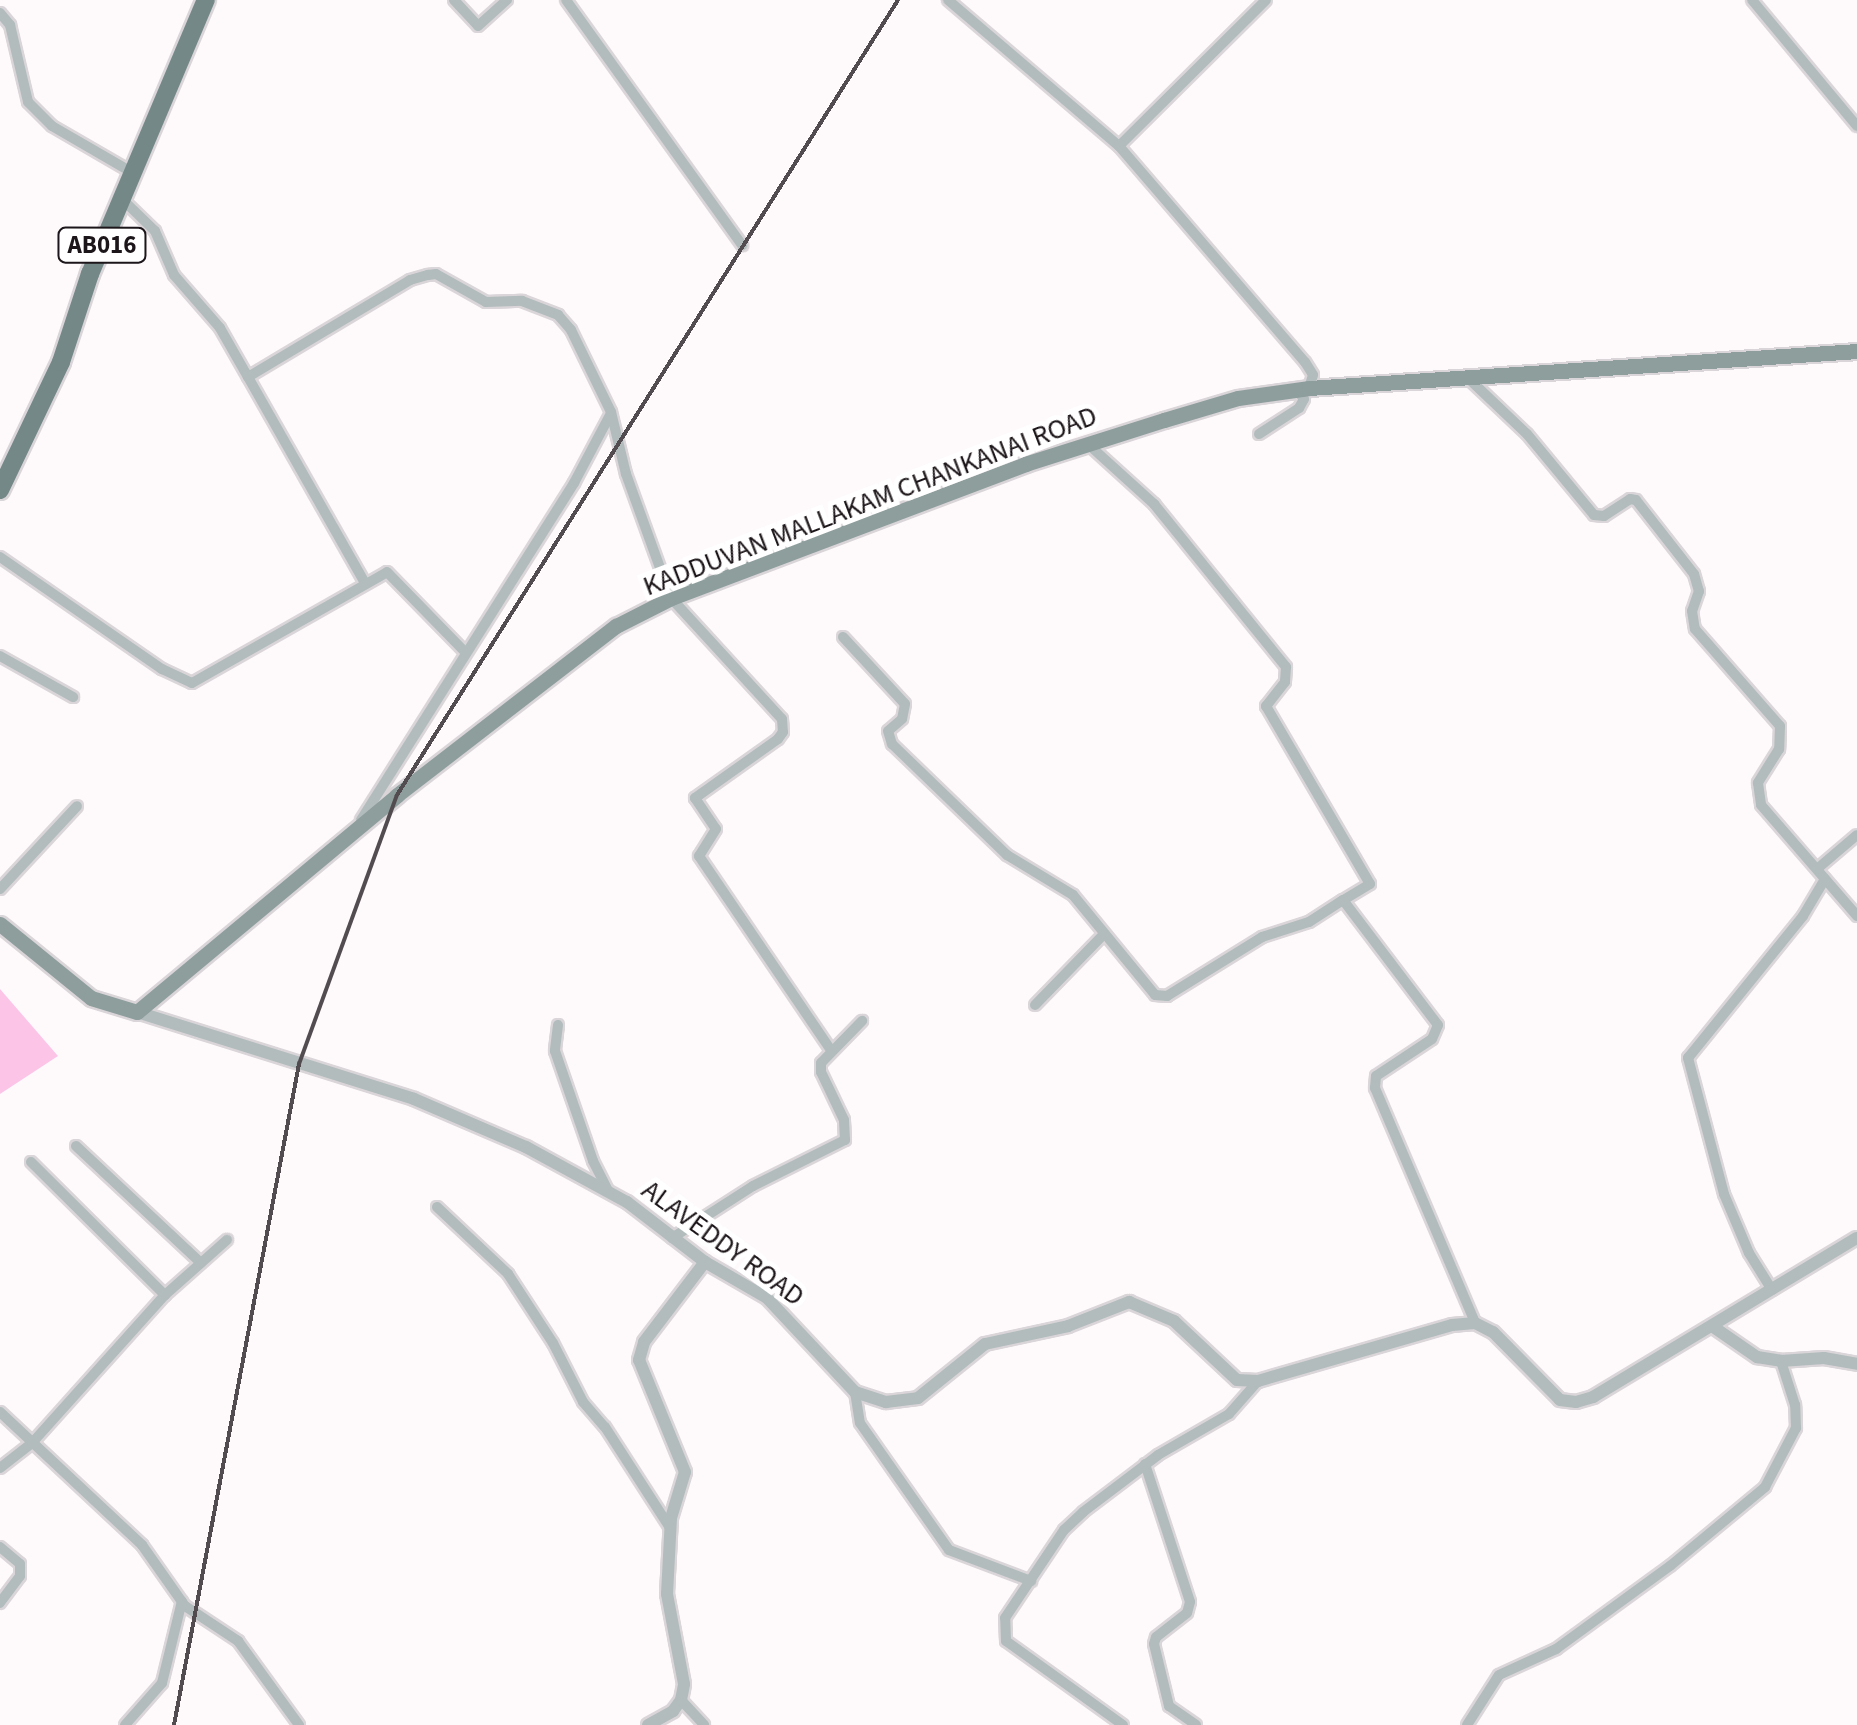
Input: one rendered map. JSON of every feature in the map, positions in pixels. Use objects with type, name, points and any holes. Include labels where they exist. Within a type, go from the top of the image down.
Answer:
[{"type":"main road","name":"AB016","points":[[0,490],[60,362],[122,198],[206,0]]},
{"type":"main road","name":"KADDUVAN MALLAKAM CHANKANAI ROAD","points":[[137,1012],[353,831],[616,626],[671,598],[1025,464],[1238,398],[1303,389],[1857,352]]},
{"type":"main road","points":[[0,924],[91,998],[137,1012]]},
{"type":"street","points":[[454,0],[478,26],[507,0]]},
{"type":"street","points":[[566,0],[742,245]]},
{"type":"street","points":[[948,0],[1119,146],[1305,362],[1313,375],[1303,389],[1304,399],[1299,408],[1259,434]]},
{"type":"street","points":[[1119,146],[1266,0]]},
{"type":"street","points":[[1752,0],[1857,126]]},
{"type":"street","points":[[0,13],[10,25],[28,102],[52,126],[133,173]]},
{"type":"street","points":[[122,198],[155,231],[174,275],[220,328],[365,584]]},
{"type":"street","points":[[248,377],[410,280],[436,274],[486,302],[522,301],[558,316],[571,330],[611,412],[626,474],[671,598],[782,719],[783,732],[778,739],[695,798],[716,834],[699,856],[831,1050]]},
{"type":"street","points":[[1468,378],[1528,434],[1594,515],[1604,516],[1630,499],[1636,500],[1694,574],[1699,591],[1692,611],[1696,629],[1780,726],[1779,749],[1758,783],[1761,804],[1857,916]]},
{"type":"street","points":[[353,831],[574,483],[611,412]]},
{"type":"street","points":[[843,637],[904,704],[902,719],[888,731],[892,744],[1008,855],[1058,882],[1073,895],[1139,980],[1155,994],[1168,996],[1262,937],[1309,922],[1370,884],[1266,706],[1285,682],[1286,667],[1154,504],[1089,444]]},
{"type":"street","points":[[0,557],[162,668],[192,683],[387,572],[395,575],[466,653]]},
{"type":"street","points":[[0,656],[73,697]]},
{"type":"street","points":[[0,889],[77,806]]},
{"type":"street","points":[[1817,869],[1857,836]]},
{"type":"street","points":[[1772,1290],[1749,1252],[1724,1194],[1688,1058],[1803,916],[1826,879]]},
{"type":"street","points":[[1343,900],[1438,1025],[1432,1039],[1376,1076],[1375,1088],[1476,1323]]},
{"type":"street","points":[[1035,1005],[1104,934]]},
{"type":"street","name":"ALAVEDDY ROAD","points":[[137,1012],[414,1099],[526,1146],[608,1190],[705,1262],[767,1298],[855,1392]]},
{"type":"street","points":[[672,1238],[754,1186],[845,1140],[844,1120],[821,1072],[821,1062],[862,1021]]},
{"type":"street","points":[[558,1026],[555,1051],[593,1161],[608,1190]]},
{"type":"street","points":[[76,1146],[201,1263]]},
{"type":"street","points":[[30,1162],[165,1295]]},
{"type":"street","points":[[437,1208],[508,1274],[553,1343],[583,1402],[605,1427],[670,1528]]},
{"type":"street","points":[[1031,1581],[949,1550],[860,1423],[855,1392],[886,1402],[918,1398],[976,1348],[1068,1326],[1129,1302],[1174,1321],[1236,1380],[1258,1382],[1452,1325],[1476,1323],[1493,1332],[1560,1400],[1576,1402],[1593,1397],[1857,1238]]},
{"type":"street","points":[[0,1468],[32,1443],[165,1295],[227,1240]]},
{"type":"street","points":[[648,1725],[672,1712],[681,1700],[684,1684],[667,1594],[670,1528],[685,1472],[639,1360],[644,1342],[705,1262]]},
{"type":"street","points":[[1712,1326],[1756,1357],[1782,1361],[1824,1358],[1857,1364]]},
{"type":"street","points":[[1467,1725],[1499,1675],[1556,1649],[1670,1566],[1765,1487],[1796,1428],[1795,1405],[1782,1361]]},
{"type":"street","points":[[1122,1725],[1006,1640],[1005,1618],[1064,1530],[1145,1464],[1229,1414],[1258,1382]]},
{"type":"street","points":[[0,1412],[142,1546],[182,1601],[238,1641],[299,1725]]},
{"type":"street","points":[[1145,1464],[1190,1602],[1187,1614],[1156,1637],[1154,1644],[1169,1706],[1196,1725]]},
{"type":"street","points":[[0,1547],[20,1564],[20,1576],[0,1603]]},
{"type":"street","points":[[125,1725],[162,1682],[182,1601]]},
{"type":"street","points":[[681,1700],[704,1725]]},
{"type":"shaded area","points":[[0,989],[58,1056],[0,1094]]},
{"type":"railway","points":[[174,1725],[299,1064],[397,795],[898,0]]}]
